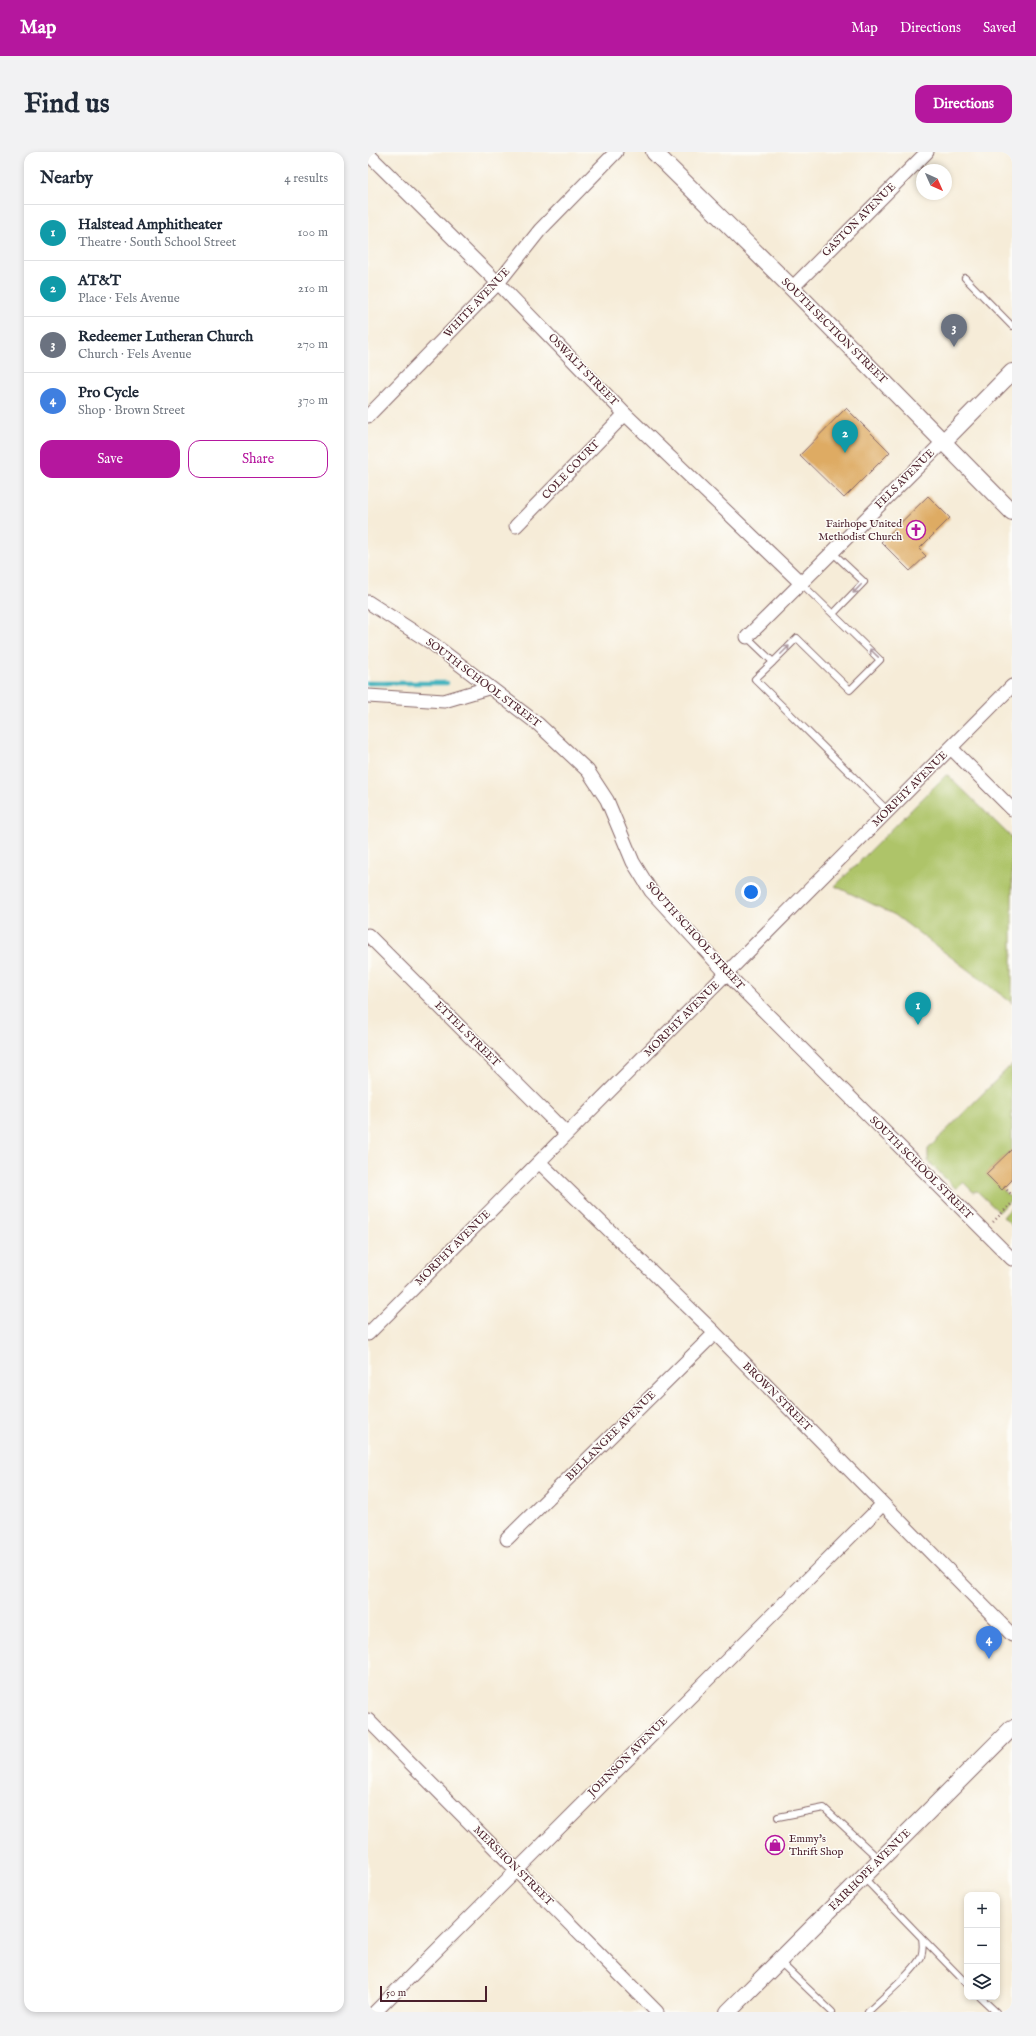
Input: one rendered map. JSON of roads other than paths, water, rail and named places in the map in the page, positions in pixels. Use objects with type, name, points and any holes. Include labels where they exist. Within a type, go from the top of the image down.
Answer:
[{"type":"street","name":"WHITE AVENUE","points":[[368,416],[498,283],[540,230],[616,152]]},
{"type":"street","name":"SOUTH SECTION STREET","points":[[654,152],[792,288],[944,441],[1012,512]]},
{"type":"street","name":"GASTON AVENUE","points":[[792,288],[927,152]]},
{"type":"street","name":"OSWALT STREET","points":[[368,154],[498,283],[625,414],[801,583]]},
{"type":"street","name":"FELS AVENUE","points":[[748,637],[1012,372]]},
{"type":"street","name":"COLE COURT","points":[[516,526],[625,414]]},
{"type":"street","name":"SOUTH SCHOOL STREET","points":[[368,602],[433,644],[488,688],[538,724],[588,771],[607,800],[633,862],[651,891],[726,974],[1012,1259]]},
{"type":"street","name":"MORPHY AVENUE","points":[[368,1334],[1012,686]]},
{"type":"street","points":[[368,696],[444,701],[488,688]]},
{"type":"street","points":[[951,748],[1012,809]]},
{"type":"street","name":"ETTEL STREET","points":[[368,935],[567,1134]]},
{"type":"street","name":"BROWN STREET","points":[[539,1162],[715,1333],[1012,1635]]},
{"type":"street","name":"BELLANGEE AVENUE","points":[[507,1539],[715,1333]]},
{"type":"street","name":"JOHNSON AVENUE","points":[[375,2012],[516,1869],[883,1504]]},
{"type":"street","name":"MERSHON STREET","points":[[368,1720],[657,2012]]},
{"type":"street","name":"FAIRHOPE AVENUE","points":[[728,2012],[1012,1728]]},
{"type":"lane","points":[[965,278],[1012,326]]},
{"type":"lane","points":[[832,552],[864,582],[833,614]]},
{"type":"lane","points":[[801,583],[880,660],[850,690],[797,638],[755,679],[888,811]]},
{"type":"lane","points":[[748,637],[773,662]]},
{"type":"lane","points":[[778,1817],[824,1808],[880,1860]]},
{"type":"lane","points":[[863,1877],[964,1981]]},
{"type":"lane","points":[[868,2012],[905,1976],[921,1957],[923,1946],[922,1938]]},
{"type":"lane","points":[[779,1961],[832,2012]]},
{"type":"lane","points":[[983,2000],[996,2012]]},
{"type":"waterway","points":[[368,683],[447,683]]},
{"type":"place","name":"Redeemer Lutheran Church","points":[[954,347]]},
{"type":"place","name":"AT&T","points":[[845,453]]},
{"type":"place","name":"Fairhope United Methodist Church","points":[[916,530]]},
{"type":"place","name":"Halstead Amphitheater","points":[[918,1025]]},
{"type":"place","name":"Pro Cycle","points":[[989,1659]]},
{"type":"place","name":"Emmy's Thrift Shop","points":[[775,1845]]}]
